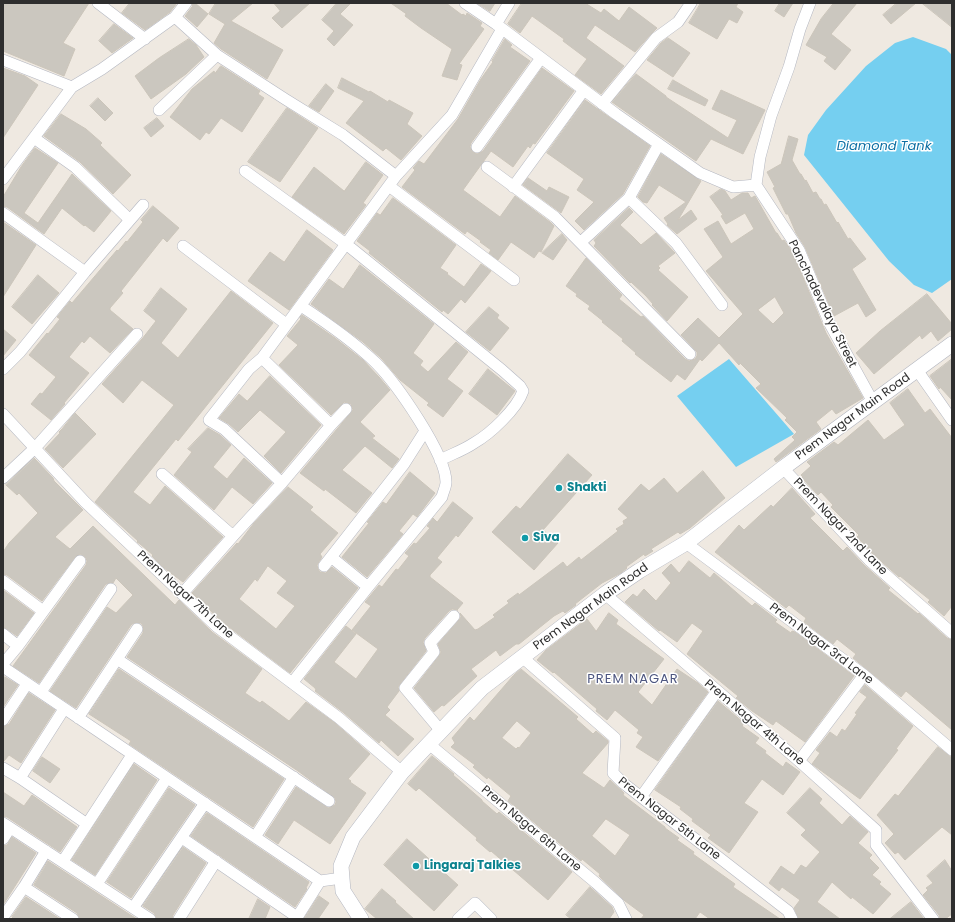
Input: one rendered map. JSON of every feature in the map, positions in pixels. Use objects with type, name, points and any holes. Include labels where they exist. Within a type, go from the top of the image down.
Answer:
[{"type":"street","points":[[98,3],[145,39]]},
{"type":"street","points":[[3,179],[72,87],[102,69],[175,17],[186,3]]},
{"type":"street","points":[[465,3],[499,26],[602,104],[700,173],[733,187],[756,184],[760,157],[771,116],[810,3]]},
{"type":"street","points":[[282,482],[224,429],[209,420],[249,369],[262,358],[396,176],[452,115],[499,26],[508,3]]},
{"type":"street","points":[[602,104],[656,38],[678,22],[691,3]]},
{"type":"street","points":[[175,17],[217,55],[343,135],[396,176]]},
{"type":"street","points":[[159,110],[217,55]]},
{"type":"street","points":[[477,147],[541,58]]},
{"type":"street","points":[[3,60],[72,87]]},
{"type":"street","points":[[513,187],[584,90]]},
{"type":"street","points":[[34,138],[75,167],[130,220]]},
{"type":"street","points":[[581,242],[629,198],[659,144]]},
{"type":"street","points":[[487,167],[554,217],[581,242],[690,354]]},
{"type":"street","points":[[245,171],[346,244],[520,386],[523,391],[521,398],[492,430],[475,443],[440,460]]},
{"type":"street","name":"Panchadevalaya Street","points":[[756,184],[799,250],[830,324],[873,402]]},
{"type":"street","points":[[389,186],[514,280]]},
{"type":"street","points":[[629,198],[676,243],[722,305]]},
{"type":"street","points":[[3,369],[20,352],[85,272],[143,206]]},
{"type":"street","points":[[3,213],[85,272]]},
{"type":"street","points":[[183,246],[286,324]]},
{"type":"street","points":[[292,683],[442,497],[446,482],[440,460],[425,431],[397,387],[376,363],[340,333],[301,306]]},
{"type":"street","points":[[3,478],[35,448],[137,334]]},
{"type":"street","name":"Prem Nagar Main Road","points":[[361,919],[343,891],[341,866],[353,837],[402,772],[482,688],[605,594],[639,571],[686,543],[783,468],[952,344]]},
{"type":"street","points":[[262,358],[331,425]]},
{"type":"street","points":[[917,370],[952,420]]},
{"type":"street","points":[[182,594],[346,409]]},
{"type":"street","name":"Prem Nagar 7th Lane","points":[[3,414],[85,502],[216,626],[339,718],[402,772]]},
{"type":"street","points":[[368,587],[327,562],[404,464],[425,431]]},
{"type":"street","name":"Prem Nagar 2nd Lane","points":[[783,468],[869,560],[952,633]]},
{"type":"street","points":[[162,474],[233,536]]},
{"type":"street","name":"Prem Nagar 3rd Lane","points":[[686,543],[864,675],[952,750]]},
{"type":"street","points":[[80,561],[3,666],[64,709],[320,881],[342,878]]},
{"type":"street","points":[[3,581],[43,611]]},
{"type":"street","points":[[41,692],[111,589]]},
{"type":"street","name":"Prem Nagar 4th Lane","points":[[605,594],[799,761],[876,830],[876,845],[933,919]]},
{"type":"street","points":[[441,731],[405,688],[434,652],[430,643],[454,616]]},
{"type":"street","points":[[78,718],[137,629]]},
{"type":"street","points":[[3,634],[18,646]]},
{"type":"street","name":"Prem Nagar 5th Lane","points":[[522,658],[615,738],[613,774],[623,784],[788,911],[792,919]]},
{"type":"street","points":[[117,659],[329,801]]},
{"type":"street","points":[[799,761],[864,675]]},
{"type":"street","points":[[3,720],[28,684]]},
{"type":"street","points":[[641,797],[717,691]]},
{"type":"street","points":[[20,778],[64,709]]},
{"type":"street","name":"Prem Nagar 6th Lane","points":[[429,744],[618,903],[626,919]]},
{"type":"street","points":[[63,861],[132,755]]},
{"type":"street","points":[[3,768],[87,824]]},
{"type":"street","points":[[255,837],[294,777]]},
{"type":"street","points":[[97,884],[167,778]]},
{"type":"street","points":[[133,908],[205,803]]},
{"type":"street","points":[[3,839],[7,825],[150,919]]},
{"type":"street","points":[[182,838],[297,918],[320,881]]},
{"type":"street","points":[[3,917],[24,887],[46,851]]},
{"type":"street","points":[[179,919],[216,861]]},
{"type":"street","points":[[24,887],[58,915],[73,919]]},
{"type":"street","points":[[458,919],[475,903],[491,919]]},
{"type":"water","name":"Diamond Tank","points":[[913,37],[946,49],[952,55],[952,279],[932,293],[914,285],[889,261],[804,155],[808,135],[826,110],[866,66],[895,43]]},
{"type":"water","points":[[729,359],[794,434],[736,467],[677,396]]},
{"type":"building","points":[[3,3],[89,3],[63,43],[75,49],[64,76],[3,51]]},
{"type":"building","points":[[130,3],[177,3],[170,12],[145,30],[122,13]]},
{"type":"building","points":[[193,3],[208,14],[197,27],[185,16],[192,7]]},
{"type":"building","points":[[216,3],[253,3],[231,21],[283,50],[267,79],[214,43],[225,24],[209,14]]},
{"type":"building","points":[[274,3],[310,3],[282,28],[272,18],[280,11]]},
{"type":"building","points":[[337,3],[351,3],[340,14],[353,25],[334,46],[327,39],[334,31],[322,20]]},
{"type":"building","points":[[391,3],[446,3],[462,15],[463,14],[466,16],[467,13],[482,23],[480,26],[484,29],[459,64],[462,65],[457,80],[442,76],[452,49],[405,16],[406,14]]},
{"type":"building","points":[[477,3],[495,3],[490,11]]},
{"type":"building","points":[[522,3],[585,3],[601,13],[604,9],[619,21],[629,7],[657,28],[635,52],[595,25],[586,38],[624,66],[601,94],[575,75],[587,59],[563,41],[564,39],[532,16],[520,33],[508,24]]},
{"type":"building","points":[[701,3],[738,3],[736,7],[743,12],[737,23],[729,19],[717,39],[689,23]]},
{"type":"building","points":[[780,3],[793,3],[784,17],[775,11]]},
{"type":"building","points":[[834,3],[857,3],[831,34],[851,50],[835,70],[824,61],[827,57],[806,45],[821,19]]},
{"type":"building","points":[[897,3],[916,3],[891,24],[883,15]]},
{"type":"building","points":[[922,3],[952,3],[952,27]]},
{"type":"building","points":[[114,24],[133,38],[112,53],[99,41]]},
{"type":"building","points":[[668,38],[690,53],[673,77],[647,60],[661,43]]},
{"type":"building","points":[[189,39],[196,45],[204,57],[186,74],[151,99],[135,76],[159,58]]},
{"type":"building","points":[[505,39],[512,45],[510,47],[530,61],[471,143],[470,147],[473,152],[477,154],[483,151],[542,68],[574,91],[535,144],[533,143],[530,148],[528,146],[513,167],[491,151],[463,190],[500,217],[515,196],[554,226],[541,252],[539,251],[534,258],[511,242],[498,260],[489,253],[491,250],[480,242],[481,241],[467,231],[465,234],[402,187],[415,170],[413,168],[419,161],[424,164],[458,119],[481,79],[493,62],[492,61]]},
{"type":"building","points":[[221,66],[260,91],[258,94],[264,98],[242,132],[221,118],[209,134],[206,132],[200,140],[170,117],[192,89],[214,71],[215,73]]},
{"type":"building","points":[[3,68],[25,76],[38,85],[3,138]]},
{"type":"building","points":[[636,74],[666,97],[728,138],[737,120],[712,109],[721,90],[765,110],[743,154],[711,139],[696,161],[612,102]]},
{"type":"building","points":[[342,78],[413,113],[407,124],[422,136],[401,160],[386,148],[383,151],[346,123],[364,101],[338,88]]},
{"type":"building","points":[[673,80],[708,100],[705,106],[668,89]]},
{"type":"building","points":[[326,84],[334,91],[319,112],[309,106]]},
{"type":"building","points":[[98,98],[113,113],[105,121],[90,106]]},
{"type":"building","points":[[585,100],[650,146],[623,194],[584,230],[575,221],[594,202],[577,190],[584,179],[547,153]]},
{"type":"building","points":[[287,108],[318,128],[280,182],[248,162]]},
{"type":"building","points":[[61,114],[86,129],[102,143],[100,145],[131,175],[113,194],[80,162],[44,136]]},
{"type":"building","points":[[157,118],[164,126],[151,137],[144,128]]},
{"type":"building","points":[[789,136],[798,139],[792,160],[800,174],[805,181],[806,180],[813,193],[816,192],[824,205],[826,204],[848,239],[850,238],[866,259],[852,269],[876,310],[866,317],[858,303],[834,316],[805,247],[796,233],[788,214],[786,214],[773,188],[775,187],[767,172],[781,164]]},
{"type":"building","points":[[35,148],[58,163],[24,213],[38,223],[72,174],[111,211],[94,232],[62,208],[44,234],[7,207],[3,206],[3,197],[21,167]]},
{"type":"building","points":[[661,154],[701,181],[678,220],[691,210],[697,219],[677,234],[667,225],[668,224],[664,218],[686,202],[659,185],[647,203],[643,202],[638,197]]},
{"type":"building","points":[[366,162],[383,175],[363,203],[366,205],[344,234],[292,197],[314,167],[344,191]]},
{"type":"building","points":[[528,178],[547,191],[549,187],[569,197],[561,213],[523,185]]},
{"type":"building","points":[[721,189],[725,191],[731,200],[742,193],[748,193],[751,198],[755,196],[776,233],[782,241],[784,240],[793,253],[826,333],[863,398],[836,414],[832,409],[816,422],[821,429],[776,462],[774,459],[795,440],[792,437],[797,432],[785,420],[787,418],[756,388],[761,384],[740,363],[739,365],[719,343],[702,361],[700,359],[685,380],[677,374],[671,382],[635,354],[636,353],[622,341],[623,339],[588,309],[590,306],[576,296],[577,294],[566,286],[586,258],[622,295],[619,299],[641,317],[643,316],[685,359],[689,361],[695,359],[697,352],[681,335],[698,318],[719,338],[743,314],[706,271],[723,257],[704,229],[718,221],[731,244],[754,229],[745,213],[726,224],[721,216],[723,215],[710,197]],"holes":[[[775,297],[784,313],[773,324],[758,310]]]},
{"type":"building","points":[[393,198],[456,245],[440,268],[464,287],[481,264],[491,271],[465,303],[461,299],[448,314],[443,310],[442,312],[369,253],[370,251],[357,241],[377,213],[380,215]]},
{"type":"building","points":[[153,206],[179,228],[167,242],[163,238],[121,291],[123,293],[110,308],[110,310],[133,329],[110,353],[90,336],[84,343],[82,341],[69,357],[89,373],[51,420],[31,404],[40,393],[42,394],[56,377],[29,355],[60,319],[57,317],[70,301],[72,303],[117,250],[118,251],[126,241],[127,242],[143,222],[141,220]]},
{"type":"building","points":[[629,208],[633,212],[620,225],[641,245],[656,233],[675,253],[658,266],[660,268],[658,270],[688,297],[667,321],[646,296],[631,282],[630,283],[594,246],[596,243],[594,240]]},
{"type":"building","points":[[3,222],[36,245],[3,297]]},
{"type":"building","points":[[307,230],[333,250],[289,310],[248,281],[270,252],[284,262]]},
{"type":"building","points":[[562,234],[567,240],[553,260],[542,253]]},
{"type":"building","points":[[360,265],[434,324],[413,353],[423,361],[420,365],[428,372],[456,342],[468,352],[447,379],[463,391],[443,417],[427,405],[429,403],[400,380],[381,358],[363,342],[311,304],[329,279],[343,289]]},
{"type":"building","points":[[38,275],[59,293],[32,324],[12,307]]},
{"type":"building","points":[[161,288],[187,309],[161,343],[178,358],[231,291],[273,323],[178,441],[176,439],[133,492],[150,505],[165,486],[223,537],[183,582],[164,568],[152,556],[153,555],[95,502],[174,405],[142,380],[123,403],[102,384],[156,321],[144,311]]},
{"type":"building","points":[[927,294],[952,324],[952,329],[938,341],[931,331],[922,339],[920,335],[874,374],[856,353],[880,331]]},
{"type":"building","points":[[489,307],[499,315],[497,318],[509,328],[490,351],[466,332]]},
{"type":"building","points":[[302,315],[363,360],[390,390],[360,422],[375,436],[372,438],[399,459],[392,468],[365,446],[342,470],[372,493],[356,513],[325,489],[324,491],[300,473],[353,410],[351,404],[344,402],[331,415],[279,365],[298,345],[287,336],[301,319],[300,318]]},
{"type":"building","points":[[3,329],[16,340],[3,356]]},
{"type":"building","points":[[952,359],[952,400],[940,387],[939,389],[930,376]]},
{"type":"building","points":[[488,369],[515,391],[497,415],[469,394]]},
{"type":"building","points":[[270,376],[321,425],[281,473],[264,456],[286,432],[260,410],[238,432],[219,418],[239,394],[247,401]]},
{"type":"building","points":[[908,389],[925,413],[930,409],[952,438],[952,606],[944,616],[928,602],[930,600],[900,576],[899,577],[874,555],[857,537],[859,535],[831,507],[833,505],[821,492],[818,495],[801,475],[811,466],[807,462],[834,442],[838,445],[868,420],[884,440],[905,425],[890,403]]},
{"type":"building","points":[[75,413],[96,434],[63,468],[45,449],[60,433],[59,432]]},
{"type":"building","points":[[208,428],[220,435],[231,445],[213,467],[227,479],[244,458],[272,483],[253,504],[232,487],[214,510],[174,475],[192,452],[188,449]]},
{"type":"building","points":[[568,454],[592,475],[543,530],[558,543],[534,570],[492,532],[516,506],[520,509]]},
{"type":"building","points":[[34,458],[53,478],[54,481],[83,510],[55,537],[70,549],[93,526],[175,605],[179,600],[212,632],[262,669],[245,693],[260,703],[262,701],[289,721],[306,702],[335,723],[370,754],[348,779],[366,793],[330,844],[294,820],[278,844],[265,835],[296,787],[328,808],[335,805],[335,798],[298,771],[127,657],[143,633],[143,626],[141,623],[134,623],[131,625],[76,708],[50,691],[107,607],[116,613],[133,595],[116,578],[113,583],[108,583],[105,585],[39,683],[13,666],[86,565],[87,561],[81,554],[75,557],[42,601],[7,575],[3,574],[3,552],[9,543],[38,513],[19,493],[17,495],[6,485]]},
{"type":"building","points":[[703,471],[725,498],[690,528],[680,534],[678,532],[651,549],[653,551],[645,556],[644,554],[626,567],[627,568],[621,573],[602,583],[565,613],[563,611],[554,616],[519,644],[516,644],[500,656],[496,650],[471,669],[477,676],[444,706],[442,705],[434,712],[414,688],[439,656],[441,652],[438,644],[459,620],[461,617],[460,613],[475,630],[478,629],[495,617],[493,615],[509,603],[507,601],[518,593],[519,595],[563,562],[567,567],[579,557],[581,560],[618,531],[616,529],[624,524],[623,521],[628,518],[618,509],[641,484],[649,491],[664,478],[677,493]]},
{"type":"building","points":[[410,472],[435,493],[417,517],[413,514],[399,531],[403,534],[367,577],[342,557],[369,523],[367,522],[383,502],[386,504]]},
{"type":"building","points":[[288,487],[313,507],[310,510],[338,533],[320,554],[322,557],[317,565],[320,572],[326,573],[332,567],[358,588],[290,673],[221,621],[192,593],[237,543],[238,544],[254,523]],"holes":[[[268,566],[287,581],[277,593],[295,606],[276,629],[239,599],[255,579],[257,581]]]},
{"type":"building","points":[[792,488],[815,514],[810,518],[843,551],[847,547],[864,565],[890,588],[888,590],[918,614],[919,613],[947,638],[952,640],[952,730],[906,691],[901,697],[853,658],[856,654],[837,639],[833,644],[804,622],[806,618],[789,605],[786,608],[715,552],[739,525],[744,530],[771,505],[773,507]]},
{"type":"building","points":[[453,502],[473,518],[458,537],[456,535],[437,558],[442,562],[430,575],[430,577],[463,603],[457,610],[452,609],[449,611],[425,638],[423,642],[426,651],[400,684],[398,687],[399,691],[387,707],[390,710],[385,715],[414,739],[398,756],[381,740],[379,743],[344,713],[315,691],[315,688],[304,679],[346,626],[356,634],[334,662],[356,679],[378,649],[352,630],[371,606],[365,602],[379,585],[382,587],[396,569],[398,570],[409,556],[405,553],[414,543],[416,544],[430,528],[427,526],[433,518],[437,522]]},
{"type":"building","points":[[689,561],[710,578],[714,573],[752,606],[755,603],[777,620],[775,622],[791,633],[792,631],[795,632],[854,676],[805,742],[776,721],[773,725],[752,711],[736,698],[738,696],[687,654],[703,631],[692,623],[677,642],[660,630],[659,631],[625,602],[633,594],[637,597],[644,589],[656,601],[671,583],[662,573],[671,564],[679,573]]},
{"type":"building","points":[[3,590],[34,613],[17,636],[3,627]]},
{"type":"building","points":[[609,613],[618,620],[616,624],[664,659],[638,692],[652,705],[677,669],[698,683],[708,692],[658,761],[636,747],[643,737],[637,733],[639,730],[615,710],[607,720],[596,711],[597,709],[554,672],[553,673],[537,660],[546,650],[587,619],[596,631]]},
{"type":"building","points":[[119,669],[284,779],[253,827],[129,744],[131,741],[89,714]]},
{"type":"building","points":[[521,669],[578,717],[576,719],[593,734],[596,731],[608,741],[608,743],[582,773],[604,788],[610,780],[624,793],[623,795],[679,838],[677,840],[694,852],[693,854],[735,884],[733,887],[780,919],[710,919],[700,912],[695,919],[641,919],[644,915],[625,901],[599,876],[600,874],[582,859],[581,861],[508,801],[511,796],[488,777],[487,779],[473,767],[475,765],[451,747],[455,743],[452,738],[470,717],[474,721],[513,676]],"holes":[[[517,721],[531,733],[519,748],[518,747],[516,749],[502,738]],[[606,819],[630,835],[615,856],[592,836]]]},
{"type":"building","points":[[5,677],[18,685],[3,707],[3,680]]},
{"type":"building","points":[[865,685],[913,726],[896,749],[898,750],[860,799],[812,764],[820,753],[816,750],[830,732],[837,737],[842,729],[845,731],[857,714],[855,713],[867,697],[860,692]]},
{"type":"building","points":[[29,693],[55,710],[21,763],[9,755],[3,761],[3,727],[9,724]]},
{"type":"building","points":[[718,701],[744,723],[742,726],[759,738],[755,743],[766,751],[765,753],[783,767],[786,762],[800,772],[783,795],[762,779],[744,803],[758,812],[729,853],[708,838],[711,835],[692,821],[693,819],[680,809],[681,807],[655,790]]},
{"type":"building","points":[[938,747],[952,758],[952,835],[942,827],[905,860],[898,852],[895,854],[885,843],[894,834],[877,815],[895,794],[898,796]]},
{"type":"building","points":[[432,756],[454,774],[453,775],[497,814],[499,812],[572,872],[548,900],[476,840],[477,838],[419,788],[416,791],[408,784]]},
{"type":"building","points":[[42,757],[60,769],[50,783],[33,771]]},
{"type":"building","points":[[134,764],[157,780],[95,875],[72,860]]},
{"type":"building","points":[[169,788],[195,805],[131,898],[107,882]]},
{"type":"building","points":[[810,788],[822,799],[819,803],[842,825],[850,816],[868,832],[858,843],[872,855],[869,858],[879,868],[872,875],[881,882],[879,884],[891,894],[873,914],[852,897],[851,899],[832,882],[817,902],[840,919],[799,919],[794,908],[800,900],[782,887],[779,891],[769,883],[781,866],[794,875],[801,865],[806,868],[820,852],[801,835],[806,830],[787,813]]},
{"type":"building","points":[[3,792],[24,806],[32,795],[77,827],[60,852],[7,817],[3,816]]},
{"type":"building","points":[[207,813],[309,882],[306,888],[307,889],[295,907],[191,836]]},
{"type":"building","points":[[12,837],[36,853],[3,905],[3,846],[7,845]]},
{"type":"building","points":[[407,839],[458,885],[434,911],[384,865]]},
{"type":"building","points":[[183,847],[206,863],[173,915],[172,919],[157,919],[154,913],[143,906]]},
{"type":"building","points":[[945,860],[952,871],[952,914],[945,919],[940,919],[939,915],[923,895],[928,890],[926,888],[933,883],[927,876]]},
{"type":"building","points":[[48,861],[137,919],[80,919],[77,913],[34,885]]},
{"type":"building","points":[[590,887],[612,907],[614,912],[609,919],[571,919],[566,915]]},
{"type":"building","points":[[382,889],[414,919],[377,919],[365,909]]},
{"type":"building","points":[[319,896],[329,903],[318,919],[304,919]]},
{"type":"building","points":[[26,897],[60,919],[14,919],[12,917]]},
{"type":"building","points":[[258,899],[270,907],[265,919],[249,919]]},
{"type":"building","points":[[911,902],[924,919],[890,919]]},
{"type":"place","name":"Shakti","points":[[559,488]]},
{"type":"place","name":"Siva","points":[[525,538]]},
{"type":"place","name":"Lingaraj Talkies","points":[[416,866]]},
{"type":"district","name":"PREM NAGAR","points":[[633,680]]}]
